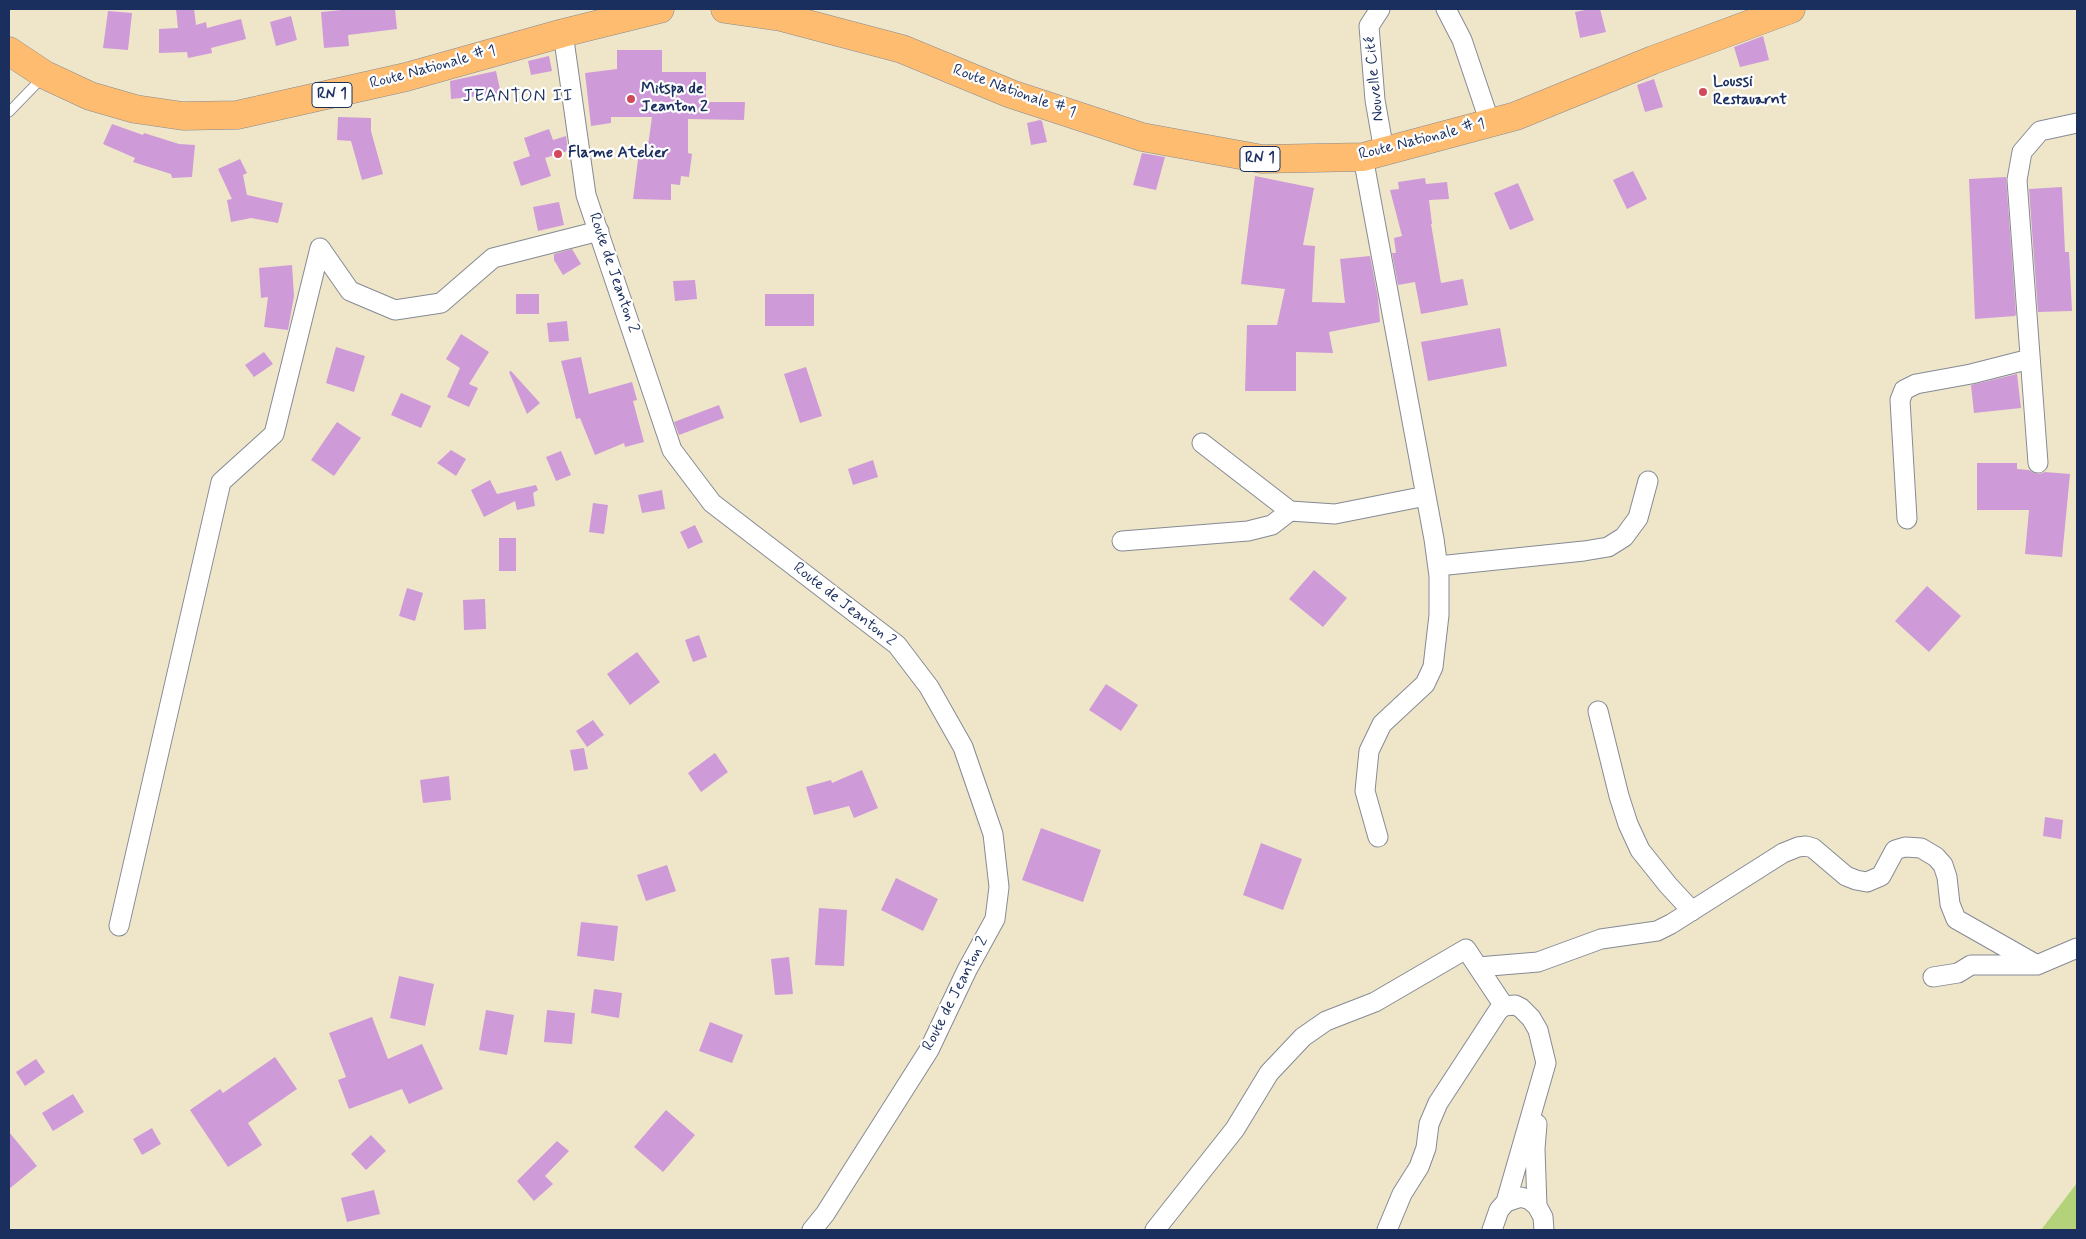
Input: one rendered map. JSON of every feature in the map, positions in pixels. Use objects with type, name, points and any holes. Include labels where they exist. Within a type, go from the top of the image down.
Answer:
[{"type":"main road","name":"Route Nationale # 1","points":[[9,51],[45,75],[90,96],[135,109],[183,116],[237,115],[406,77],[563,33],[660,9]]},
{"type":"main road","name":"Route Nationale # 1","points":[[725,9],[780,17],[902,49],[1011,94],[1142,137],[1262,159],[1373,154],[1516,116],[1653,60],[1791,9]]},
{"type":"street","name":"Nouvelle Cité","points":[[1378,837],[1365,791],[1369,751],[1382,724],[1425,684],[1433,666],[1439,615],[1438,566],[1373,154],[1375,100],[1370,26],[1380,9]]},
{"type":"street","points":[[1446,9],[1462,40],[1490,123]]},
{"type":"street","name":"Route de Jeanton 2","points":[[563,33],[586,195],[672,450],[712,503],[897,645],[929,686],[962,746],[993,834],[999,887],[995,919],[929,1050],[825,1214],[812,1230]]},
{"type":"street","points":[[2038,463],[2017,180],[2022,152],[2040,131],[2077,123]]},
{"type":"street","points":[[119,926],[221,482],[274,434],[320,248],[350,292],[395,310],[440,303],[493,258],[598,230]]},
{"type":"street","points":[[1907,519],[1900,400],[1904,390],[1916,384],[1971,374],[2030,359]]},
{"type":"street","points":[[1202,443],[1290,512],[1335,514],[1426,496]]},
{"type":"street","points":[[1438,566],[1608,547],[1624,536],[1638,518],[1648,481]]},
{"type":"street","points":[[1122,541],[1248,530],[1272,525],[1290,512]]},
{"type":"street","points":[[1598,711],[1628,824],[1640,850],[1692,911]]},
{"type":"street","points":[[1478,967],[1538,962],[1601,939],[1657,931],[1783,853],[1806,846],[1812,848],[1846,876],[1867,882],[1880,876],[1895,850],[1912,846],[1921,848],[1936,857],[1943,865],[1947,877],[1950,904],[1956,919],[2037,965]]},
{"type":"street","points":[[1933,977],[1958,973],[1971,964],[2037,965],[2077,948]]},
{"type":"street","points":[[1155,1230],[1235,1129],[1269,1073],[1303,1037],[1326,1021],[1375,1002],[1466,949],[1504,1006]]},
{"type":"street","points":[[1387,1230],[1402,1194],[1419,1167],[1426,1148],[1429,1124],[1438,1103],[1498,1011],[1504,1006],[1515,1005],[1531,1018],[1538,1030],[1546,1063],[1506,1202],[1499,1210],[1492,1230]]},
{"type":"street","points":[[1537,1206],[1535,1149],[1542,1078]]},
{"type":"street","points":[[1506,1202],[1521,1197],[1530,1200],[1537,1206],[1543,1218],[1544,1230]]},
{"type":"lane","points":[[9,112],[45,75]]},
{"type":"green space","points":[[2077,1183],[2077,1230],[2041,1230]]},
{"type":"building","points":[[176,9],[194,9],[196,25],[206,22],[207,28],[241,19],[246,39],[211,48],[212,53],[188,58],[187,52],[159,53],[159,29],[178,28]]},
{"type":"building","points":[[352,9],[395,9],[397,29],[348,35],[349,46],[324,48],[321,12]]},
{"type":"building","points":[[1600,9],[1606,32],[1580,38],[1575,12]]},
{"type":"building","points":[[108,11],[132,13],[128,50],[103,48]]},
{"type":"building","points":[[291,16],[297,40],[276,46],[270,22]]},
{"type":"building","points":[[1763,36],[1769,60],[1740,67],[1734,47]]},
{"type":"building","points":[[617,50],[662,50],[662,72],[706,72],[706,102],[745,102],[744,120],[688,119],[688,153],[692,154],[689,177],[681,176],[680,185],[671,184],[671,200],[633,199],[639,152],[647,153],[652,117],[611,117],[611,123],[591,126],[585,73],[617,69]]},
{"type":"building","points":[[549,56],[552,71],[531,75],[528,61]]},
{"type":"building","points":[[496,71],[501,94],[451,99],[450,81]]},
{"type":"building","points":[[1654,79],[1663,107],[1645,112],[1637,85]]},
{"type":"building","points":[[338,117],[371,118],[371,131],[383,174],[362,180],[351,141],[337,140]]},
{"type":"building","points":[[1042,121],[1047,142],[1031,145],[1027,123]]},
{"type":"building","points":[[112,124],[143,135],[144,133],[179,144],[195,145],[192,177],[172,178],[171,174],[133,162],[135,158],[103,144]]},
{"type":"building","points":[[549,129],[553,140],[566,136],[568,151],[545,158],[551,176],[521,186],[513,162],[530,156],[524,138]]},
{"type":"building","points":[[1142,153],[1165,157],[1156,190],[1133,185]]},
{"type":"building","points":[[240,159],[247,173],[243,175],[247,195],[283,203],[278,223],[251,218],[231,222],[227,200],[232,199],[218,169]]},
{"type":"building","points":[[1633,171],[1647,199],[1627,209],[1613,180]]},
{"type":"building","points":[[1255,176],[1314,188],[1303,245],[1315,246],[1312,302],[1345,303],[1340,259],[1370,256],[1378,298],[1380,322],[1329,332],[1333,353],[1296,352],[1296,391],[1245,391],[1247,325],[1277,325],[1285,289],[1241,284]]},
{"type":"building","points":[[2006,177],[2016,314],[2015,316],[1975,319],[1969,179]]},
{"type":"building","points":[[1425,178],[1426,184],[1447,182],[1449,199],[1429,200],[1441,283],[1463,279],[1468,305],[1421,314],[1415,282],[1398,285],[1392,253],[1396,253],[1394,238],[1402,236],[1390,190],[1399,189],[1398,182]]},
{"type":"building","points":[[1518,183],[1534,220],[1510,230],[1494,193]]},
{"type":"building","points":[[2062,187],[2065,252],[2069,252],[2072,311],[2038,312],[2029,189]]},
{"type":"building","points":[[559,202],[564,225],[538,231],[533,207]]},
{"type":"building","points":[[572,249],[581,264],[563,275],[554,260],[554,254]]},
{"type":"building","points":[[292,265],[294,296],[288,330],[264,327],[268,297],[261,298],[259,268]]},
{"type":"building","points":[[695,280],[697,299],[675,301],[673,281]]},
{"type":"building","points":[[516,294],[539,294],[539,314],[516,314]]},
{"type":"building","points":[[765,294],[814,294],[814,326],[765,326]]},
{"type":"building","points":[[567,321],[569,341],[549,342],[547,323]]},
{"type":"building","points":[[1500,328],[1507,366],[1428,381],[1421,342]]},
{"type":"building","points":[[461,334],[489,352],[469,384],[478,388],[469,407],[447,397],[460,368],[446,359]]},
{"type":"building","points":[[336,347],[365,356],[354,392],[326,383]]},
{"type":"building","points":[[264,352],[273,364],[254,377],[245,365]]},
{"type":"building","points":[[581,357],[589,394],[632,382],[637,400],[633,401],[644,442],[625,447],[624,443],[595,455],[580,418],[576,419],[561,361]]},
{"type":"building","points":[[806,367],[822,416],[800,423],[784,374]]},
{"type":"building","points":[[511,371],[540,403],[527,414],[509,372]]},
{"type":"building","points":[[2017,374],[2021,408],[1974,413],[1971,385]]},
{"type":"building","points":[[401,393],[431,406],[421,428],[391,415]]},
{"type":"building","points":[[719,405],[724,418],[679,435],[674,422]]},
{"type":"building","points":[[337,422],[361,438],[334,476],[311,460]]},
{"type":"building","points":[[451,450],[466,459],[456,476],[437,463]]},
{"type":"building","points":[[561,451],[571,475],[556,481],[546,457]]},
{"type":"building","points":[[873,460],[878,477],[853,485],[848,469]]},
{"type":"building","points":[[1977,463],[2017,463],[2017,469],[2029,470],[2034,473],[2070,474],[2062,557],[2025,554],[2029,510],[1977,510]]},
{"type":"building","points":[[490,480],[497,494],[536,485],[538,490],[533,493],[535,506],[517,510],[515,501],[484,517],[471,490]]},
{"type":"building","points":[[662,490],[665,509],[642,513],[638,495]]},
{"type":"building","points":[[593,503],[608,505],[604,534],[589,532]]},
{"type":"building","points":[[695,525],[703,542],[688,549],[680,532]]},
{"type":"building","points":[[499,538],[516,538],[516,571],[499,571]]},
{"type":"building","points":[[1314,570],[1347,598],[1323,627],[1289,599]]},
{"type":"building","points":[[1927,586],[1961,616],[1929,652],[1895,621]]},
{"type":"building","points":[[407,588],[423,593],[415,621],[399,616]]},
{"type":"building","points":[[485,599],[486,629],[464,630],[463,600]]},
{"type":"building","points":[[699,635],[707,657],[693,662],[685,640]]},
{"type":"building","points":[[637,652],[660,682],[630,705],[607,674]]},
{"type":"building","points":[[1106,684],[1138,705],[1121,731],[1089,710]]},
{"type":"building","points":[[593,720],[604,735],[587,747],[576,731]]},
{"type":"building","points":[[584,748],[588,769],[574,771],[570,750]]},
{"type":"building","points":[[715,753],[728,772],[701,792],[688,773]]},
{"type":"building","points":[[862,770],[878,808],[854,818],[849,806],[814,815],[806,787],[831,780],[832,783]]},
{"type":"building","points":[[449,776],[451,800],[423,803],[420,780]]},
{"type":"building","points":[[2045,817],[2063,820],[2061,839],[2043,836]]},
{"type":"building","points":[[1041,828],[1101,850],[1083,902],[1022,880]]},
{"type":"building","points":[[1261,843],[1302,859],[1283,910],[1243,895]]},
{"type":"building","points":[[667,865],[676,891],[646,901],[637,875]]},
{"type":"building","points":[[896,878],[938,899],[923,931],[881,910]]},
{"type":"building","points":[[819,908],[847,910],[844,966],[815,965]]},
{"type":"building","points":[[581,922],[618,926],[614,961],[577,956]]},
{"type":"building","points":[[789,957],[793,994],[775,995],[771,959]]},
{"type":"building","points":[[399,976],[434,984],[425,1026],[390,1018]]},
{"type":"building","points":[[594,989],[622,993],[619,1018],[591,1013]]},
{"type":"building","points":[[486,1010],[514,1015],[507,1055],[479,1050]]},
{"type":"building","points":[[547,1010],[575,1013],[572,1044],[544,1042]]},
{"type":"building","points":[[372,1017],[388,1059],[422,1044],[443,1089],[409,1104],[402,1089],[349,1109],[338,1080],[346,1077],[329,1033]]},
{"type":"building","points":[[710,1022],[743,1035],[732,1063],[699,1051]]},
{"type":"building","points":[[275,1057],[297,1089],[248,1123],[262,1145],[228,1167],[190,1110],[220,1089],[223,1093]]},
{"type":"building","points":[[36,1059],[45,1072],[25,1086],[16,1072]]},
{"type":"building","points":[[73,1094],[84,1112],[53,1131],[42,1113]]},
{"type":"building","points":[[666,1110],[695,1135],[663,1172],[634,1147]]},
{"type":"building","points":[[152,1128],[161,1144],[142,1155],[133,1139]]},
{"type":"building","points":[[9,1132],[37,1166],[9,1189]]},
{"type":"building","points":[[371,1135],[386,1151],[366,1170],[351,1154]]},
{"type":"building","points":[[557,1141],[569,1151],[545,1176],[553,1184],[534,1201],[517,1181]]},
{"type":"building","points":[[374,1190],[380,1214],[347,1222],[341,1198]]},
{"type":"place","name":"Loussi Restauarnt","points":[[1703,92]]},
{"type":"place","name":"Mitspa de Jeanton 2","points":[[631,99]]},
{"type":"place","name":"Flame Atelier","points":[[558,154]]},
{"type":"district","name":"JEANTON II","points":[[518,97]]}]
